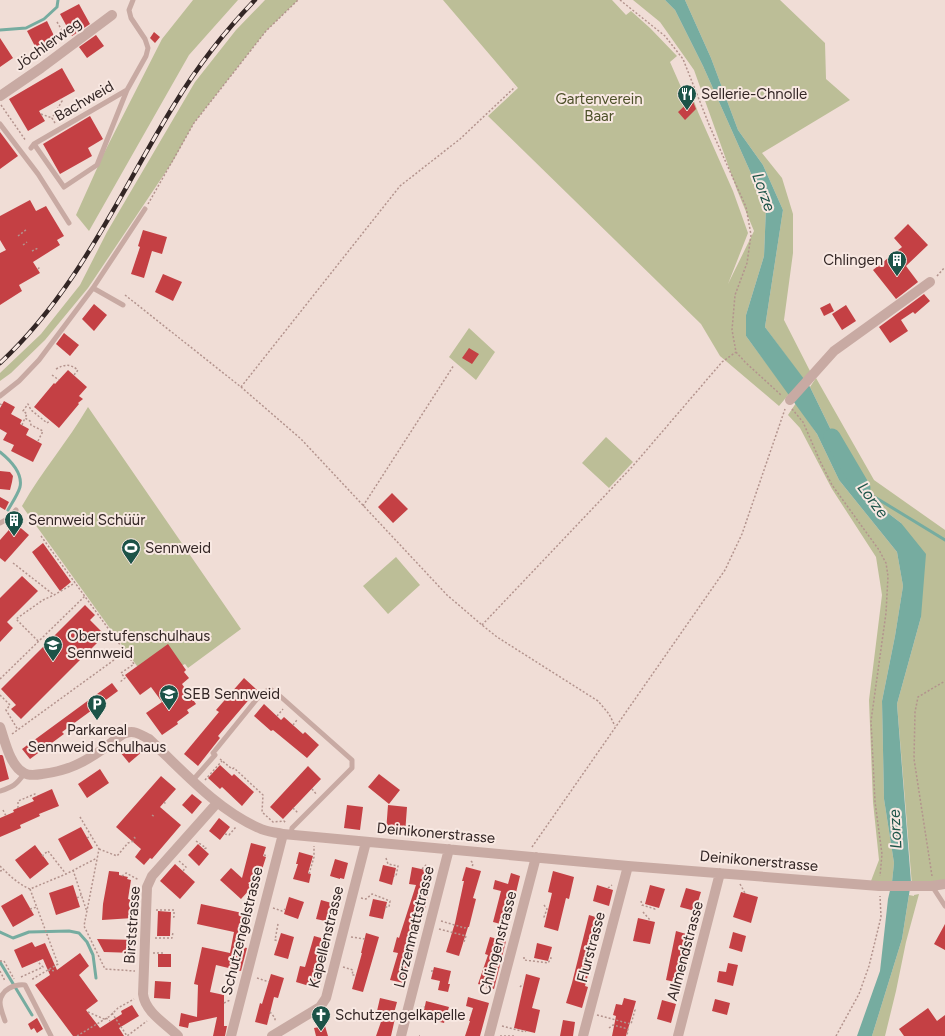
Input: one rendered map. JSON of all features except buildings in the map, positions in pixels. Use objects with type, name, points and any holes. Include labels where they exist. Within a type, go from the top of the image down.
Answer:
[{"type":"street","name":"Jöchlerweg","points":[[0,96],[41,68],[112,15]]},
{"type":"street","points":[[789,402],[834,351],[930,282]]},
{"type":"street","points":[[0,728],[10,755],[16,766],[24,774]]},
{"type":"street","name":"Deinikonerstrasse","points":[[24,774],[38,775],[70,769],[86,761],[126,733],[137,732],[149,739],[217,803],[238,818],[260,829],[366,842],[882,888],[945,884]]},
{"type":"street","name":"Birststrasse","points":[[178,1036],[149,1009],[144,1002],[146,887],[152,876],[217,803]]},
{"type":"street","name":"Schutzengelstrasse","points":[[231,1036],[288,832]]},
{"type":"street","name":"Kapellenstrasse","points":[[272,1036],[320,1007],[326,998],[366,842]]},
{"type":"street","name":"Lorzenmattstrasse","points":[[401,1036],[449,849]]},
{"type":"street","name":"Chlingenstrasse","points":[[489,1036],[532,857]]},
{"type":"street","name":"Flurstrasse","points":[[583,1036],[628,866]]},
{"type":"street","name":"Allmendstrasse","points":[[678,1036],[720,873]]},
{"type":"lane","name":"Bachweid","points":[[31,148],[34,144],[127,90],[146,56],[148,48],[145,39],[131,18],[129,10],[133,0]]},
{"type":"lane","points":[[34,144],[64,187],[96,165],[127,90]]},
{"type":"lane","points":[[0,124],[38,174],[69,223]]},
{"type":"lane","points":[[0,396],[19,381],[39,360],[93,288],[145,209]]},
{"type":"lane","points":[[93,288],[123,305]]},
{"type":"lane","points":[[0,523],[9,518],[16,510]]},
{"type":"lane","points":[[196,783],[216,755],[212,753],[260,695],[270,689],[281,696],[352,760],[352,768],[288,832]]},
{"type":"lane","points":[[0,791],[11,788],[17,784],[24,774]]},
{"type":"lane","points":[[932,886],[945,906]]},
{"type":"lane","points":[[5,1021],[0,1002],[2,994],[17,984],[25,985],[51,1036]]},
{"type":"path","points":[[145,209],[194,123],[266,31],[298,0]]},
{"type":"path","points":[[620,0],[665,36],[683,59],[710,127],[746,207],[751,235],[747,263],[735,295],[732,330],[736,352],[789,402],[796,411],[803,422],[832,485],[879,550],[886,563],[888,576],[886,613],[871,721],[875,802],[882,854],[881,917],[869,966],[859,994],[836,1036]]},
{"type":"path","points":[[57,22],[71,46]]},
{"type":"path","points":[[241,387],[400,186],[460,139],[515,88]]},
{"type":"path","points":[[52,118],[62,101],[60,99]]},
{"type":"path","points":[[0,104],[31,148]]},
{"type":"path","points":[[41,114],[52,118],[58,130]]},
{"type":"path","points":[[18,236],[27,230]]},
{"type":"path","points":[[23,245],[27,242]]},
{"type":"path","points":[[32,251],[38,248]]},
{"type":"path","points":[[125,295],[241,387],[301,439],[447,595],[497,637],[598,701],[609,714],[615,726]]},
{"type":"path","points":[[482,625],[632,467],[722,362],[736,352]]},
{"type":"path","points":[[56,369],[63,365],[71,365],[78,370],[74,375]]},
{"type":"path","points":[[363,506],[454,365]]},
{"type":"path","points":[[52,374],[59,380]]},
{"type":"path","points":[[532,857],[535,841],[724,570],[742,534],[789,402]]},
{"type":"path","points":[[22,425],[27,414],[24,411],[28,404],[31,410],[47,423],[50,421]]},
{"type":"path","points":[[26,418],[30,421],[31,425],[43,431],[38,441]]},
{"type":"path","points":[[41,536],[134,664],[122,673],[125,678],[120,682]]},
{"type":"path","points":[[14,563],[54,595]]},
{"type":"path","points":[[38,641],[16,619],[43,600],[75,583]]},
{"type":"path","points":[[0,679],[85,596]]},
{"type":"path","points":[[4,740],[125,652]]},
{"type":"path","points":[[932,886],[932,874],[914,760],[915,712],[918,697],[945,681]]},
{"type":"path","points":[[0,695],[10,705],[6,710],[18,730]]},
{"type":"path","points":[[216,755],[232,769],[234,768],[263,795],[262,812],[273,822],[284,821],[288,832]]},
{"type":"path","points":[[196,783],[222,761]]},
{"type":"path","points":[[18,808],[18,801],[35,794],[36,796]]},
{"type":"path","points":[[3,810],[6,816]]},
{"type":"path","points":[[80,817],[99,849],[117,856],[128,842],[134,841]]},
{"type":"path","points":[[225,834],[229,835],[237,825]]},
{"type":"path","points":[[189,835],[206,848],[204,849]]},
{"type":"path","points":[[87,838],[91,836]]},
{"type":"path","points":[[309,874],[314,857],[313,842]]},
{"type":"path","points":[[99,849],[84,926],[104,970],[139,971]]},
{"type":"path","points":[[42,856],[48,851],[66,874]]},
{"type":"path","points":[[171,854],[186,867],[183,871]]},
{"type":"path","points":[[264,855],[268,856],[267,858]]},
{"type":"path","points":[[30,889],[66,874],[98,858]]},
{"type":"path","points":[[386,858],[388,864],[398,866],[396,876],[394,876]]},
{"type":"path","points":[[471,862],[473,863],[472,868]]},
{"type":"path","points":[[422,869],[427,864]]},
{"type":"path","points":[[0,866],[23,886],[30,889],[58,964],[25,985]]},
{"type":"path","points":[[0,871],[4,870]]},
{"type":"path","points":[[73,870],[87,913]]},
{"type":"path","points":[[122,876],[126,873],[134,877]]},
{"type":"path","points":[[740,884],[745,893]]},
{"type":"path","points":[[608,888],[612,885]]},
{"type":"path","points":[[357,897],[366,899],[372,894],[390,901],[389,907],[386,907]]},
{"type":"path","points":[[77,898],[81,895]]},
{"type":"path","points":[[641,902],[642,905],[655,909],[656,907]]},
{"type":"path","points":[[698,903],[702,907]]},
{"type":"path","points":[[544,905],[547,909],[544,917],[546,917]]},
{"type":"path","points":[[30,909],[37,907]]},
{"type":"path","points":[[269,907],[282,911],[285,910]]},
{"type":"path","points":[[146,909],[174,910],[174,917],[171,917]]},
{"type":"path","points":[[643,912],[650,920]]},
{"type":"path","points":[[437,920],[465,928],[466,926]]},
{"type":"path","points":[[278,924],[275,940],[278,941]]},
{"type":"path","points":[[435,928],[466,936],[463,942]]},
{"type":"path","points":[[145,938],[172,938],[173,932]]},
{"type":"path","points":[[347,936],[364,939]]},
{"type":"path","points":[[124,953],[125,963]]},
{"type":"path","points":[[524,957],[524,960],[548,963],[551,958],[549,958]]},
{"type":"path","points":[[0,961],[4,961],[17,984]]},
{"type":"path","points":[[20,978],[43,967],[37,962]]},
{"type":"path","points":[[340,966],[353,970],[352,975],[356,975]]},
{"type":"path","points":[[314,970],[315,968],[318,969]]},
{"type":"path","points":[[48,970],[55,971]]},
{"type":"path","points":[[0,971],[10,988]]},
{"type":"path","points":[[251,976],[269,982]]},
{"type":"path","points":[[520,987],[523,984]]},
{"type":"path","points":[[77,1036],[118,1008],[138,997]]},
{"type":"path","points":[[224,1003],[234,998]]},
{"type":"path","points":[[420,1008],[425,1007]]},
{"type":"path","points":[[596,1015],[631,1024],[635,1010],[633,1009]]},
{"type":"path","points":[[88,1012],[110,1021]]},
{"type":"path","points":[[270,1012],[275,1018],[274,1023]]},
{"type":"path","points":[[112,1013],[127,1036],[148,1021]]},
{"type":"path","points":[[499,1025],[525,1032],[526,1030]]},
{"type":"path","points":[[609,1028],[613,1025],[628,1029],[627,1036]]},
{"type":"path","points":[[500,1036],[514,1036]]},
{"type":"green space","points":[[193,0],[238,0],[189,55],[89,231],[76,215],[103,155],[162,39]]},
{"type":"green space","points":[[265,0],[298,0],[266,31],[194,123],[173,161],[88,288],[45,340],[11,373],[0,381],[0,373],[41,334],[80,285],[107,232],[195,82],[236,30]]},
{"type":"green space","name":"Gartenverein Baar","points":[[443,0],[612,0],[626,15],[631,11],[650,28],[677,56],[670,62],[681,87],[688,85],[698,112],[733,191],[748,233],[728,284],[754,231],[737,190],[694,70],[660,22],[633,0],[665,0],[675,10],[703,66],[766,207],[764,256],[746,315],[746,336],[789,394],[779,406],[720,356],[701,324],[488,116],[518,88]]},
{"type":"green space","points":[[685,0],[780,0],[825,43],[826,79],[850,100],[762,153],[782,178],[793,214],[793,253],[784,320],[811,373],[803,379],[765,327],[783,210],[763,165],[738,130],[711,58]]},
{"type":"green space","points":[[469,328],[495,352],[476,380],[449,357]]},
{"type":"green space","points":[[816,378],[874,480],[945,530],[945,881],[912,885],[897,704],[921,617],[901,523],[880,507],[847,463],[810,387]]},
{"type":"green space","points":[[796,403],[817,434],[839,480],[897,552],[903,586],[882,701],[884,799],[894,863],[892,882],[871,881],[879,860],[873,802],[869,700],[882,595],[876,557],[832,489],[800,428],[788,415]]},
{"type":"green space","name":"Sennweid","points":[[88,407],[241,629],[188,668],[185,664],[137,666],[22,506]]},
{"type":"green space","points":[[606,437],[633,462],[609,488],[582,463]]},
{"type":"green space","points":[[396,557],[420,585],[388,614],[363,586]]},
{"type":"green space","points":[[919,894],[906,942],[885,1036],[872,1036],[902,939],[909,895],[914,896]]},
{"type":"water","points":[[665,0],[685,0],[711,58],[738,130],[763,165],[783,210],[765,327],[810,387],[847,463],[880,507],[901,523],[926,554],[921,617],[897,704],[911,882],[902,939],[872,1036],[857,1036],[880,971],[888,899],[894,863],[884,799],[882,701],[903,586],[897,552],[839,480],[817,434],[746,336],[746,315],[764,256],[766,207],[703,66],[675,10]]},
{"type":"waterway","points":[[0,30],[26,28],[44,19],[57,7],[58,0]]},
{"type":"waterway","name":"Lorze","points":[[832,437],[862,488]]},
{"type":"waterway","points":[[0,452],[15,467],[20,477],[20,487],[18,493],[8,510]]},
{"type":"waterway","points":[[868,493],[945,540]]},
{"type":"waterway","points":[[0,932],[13,938],[29,932],[69,931],[79,933],[87,942],[93,955],[96,978]]},
{"type":"waterway","points":[[0,962],[32,1015]]},
{"type":"railway","points":[[0,363],[28,335],[75,273],[192,77],[232,25],[255,0]]},
{"type":"place","name":"Sellerie-Chnolle","points":[[687,111]]},
{"type":"place","name":"Chlingen","points":[[897,277]]},
{"type":"place","name":"Sennweid Schüür","points":[[14,537]]},
{"type":"place","name":"Sennweid","points":[[131,565]]},
{"type":"place","name":"Oberstufenschulhaus Sennweid","points":[[53,662]]},
{"type":"place","name":"SEB Sennweid","points":[[169,711]]},
{"type":"place","name":"Parkareal Sennweid Schulhaus","points":[[97,721]]},
{"type":"place","name":"Schutzengelkapelle","points":[[321,1032]]}]
